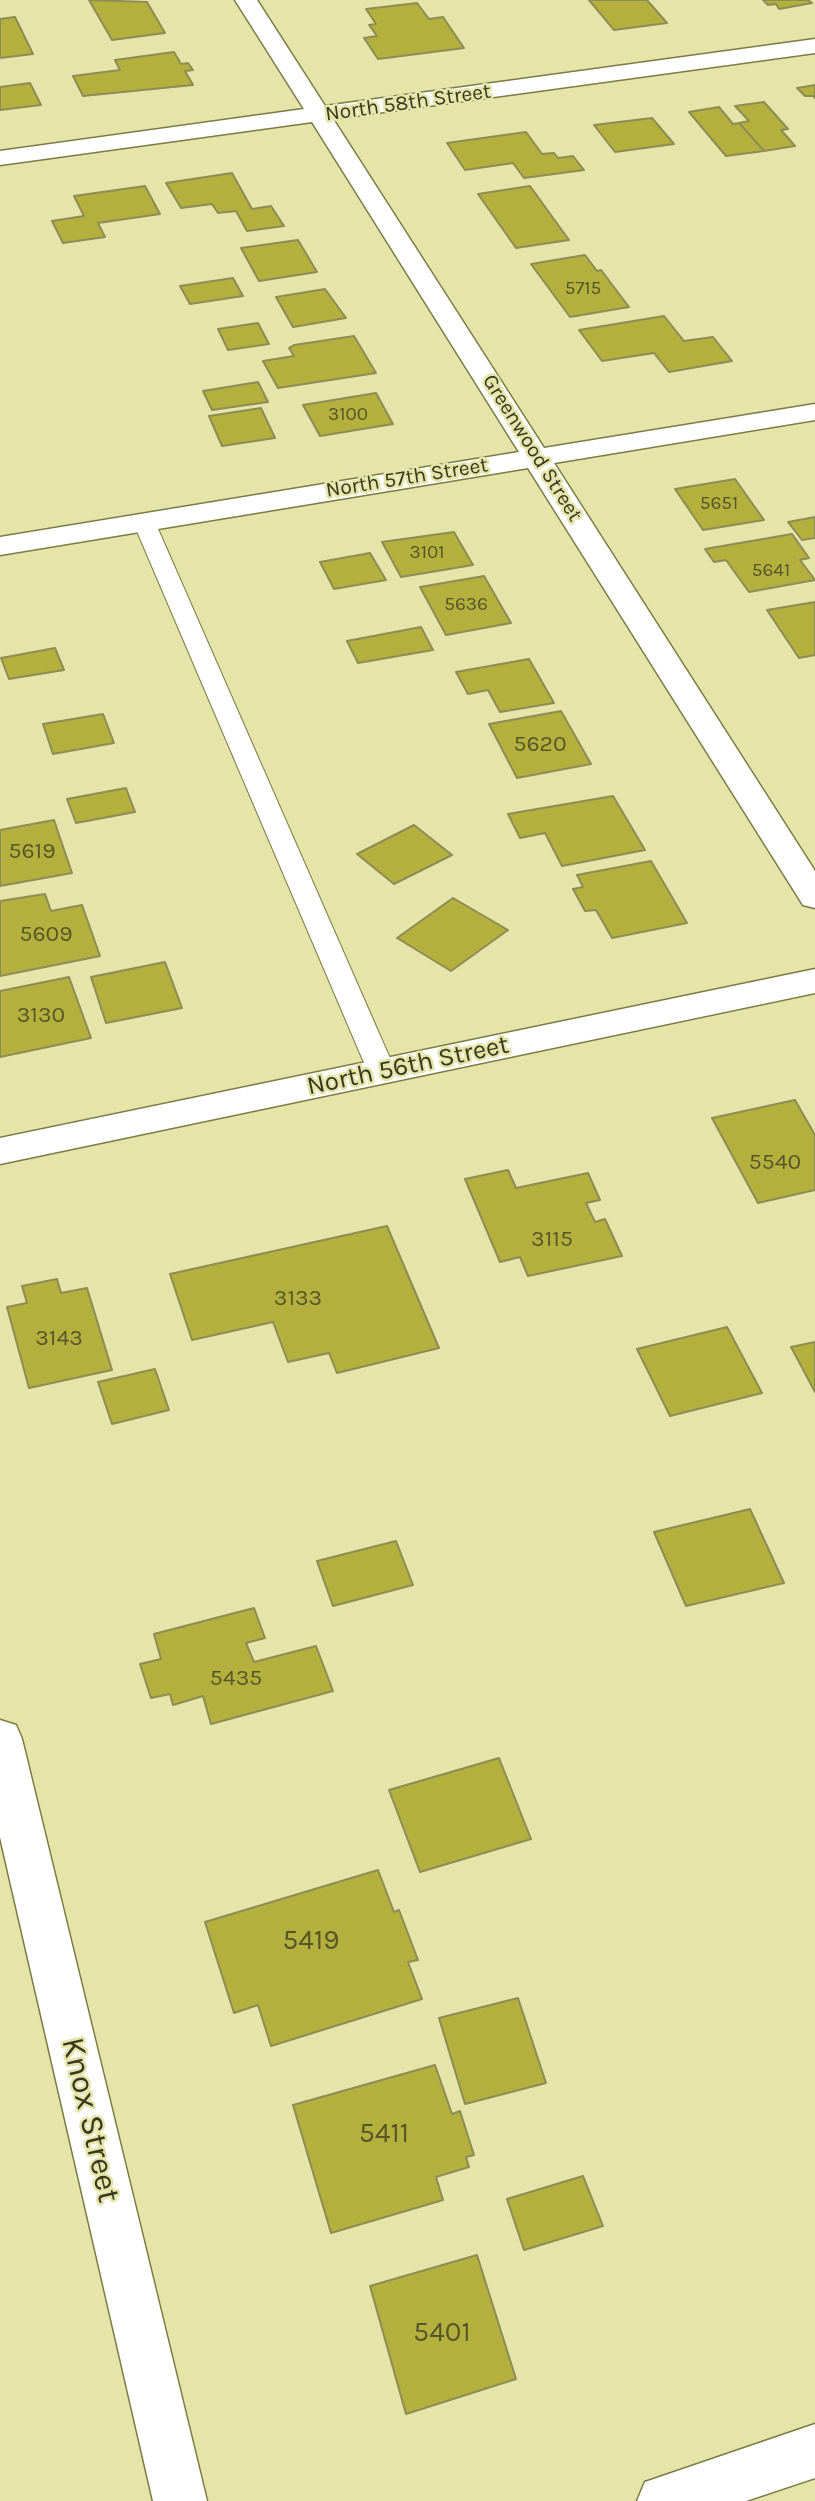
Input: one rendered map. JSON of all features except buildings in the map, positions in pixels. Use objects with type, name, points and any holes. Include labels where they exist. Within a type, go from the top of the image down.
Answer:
[{"type":"street","name":"Greenwood Street","points":[[246,0],[815,897]]},
{"type":"street","name":"North 58th Street","points":[[0,158],[815,46]]},
{"type":"street","name":"North 57th Street","points":[[0,546],[815,412]]},
{"type":"street","name":"North 56th Street","points":[[0,1151],[815,981]]},
{"type":"street","name":"Knox Street","points":[[0,1739],[180,2501]]},
{"type":"street","points":[[664,2501],[815,2451]]},
{"type":"lane","points":[[144,522],[382,1072]]}]
